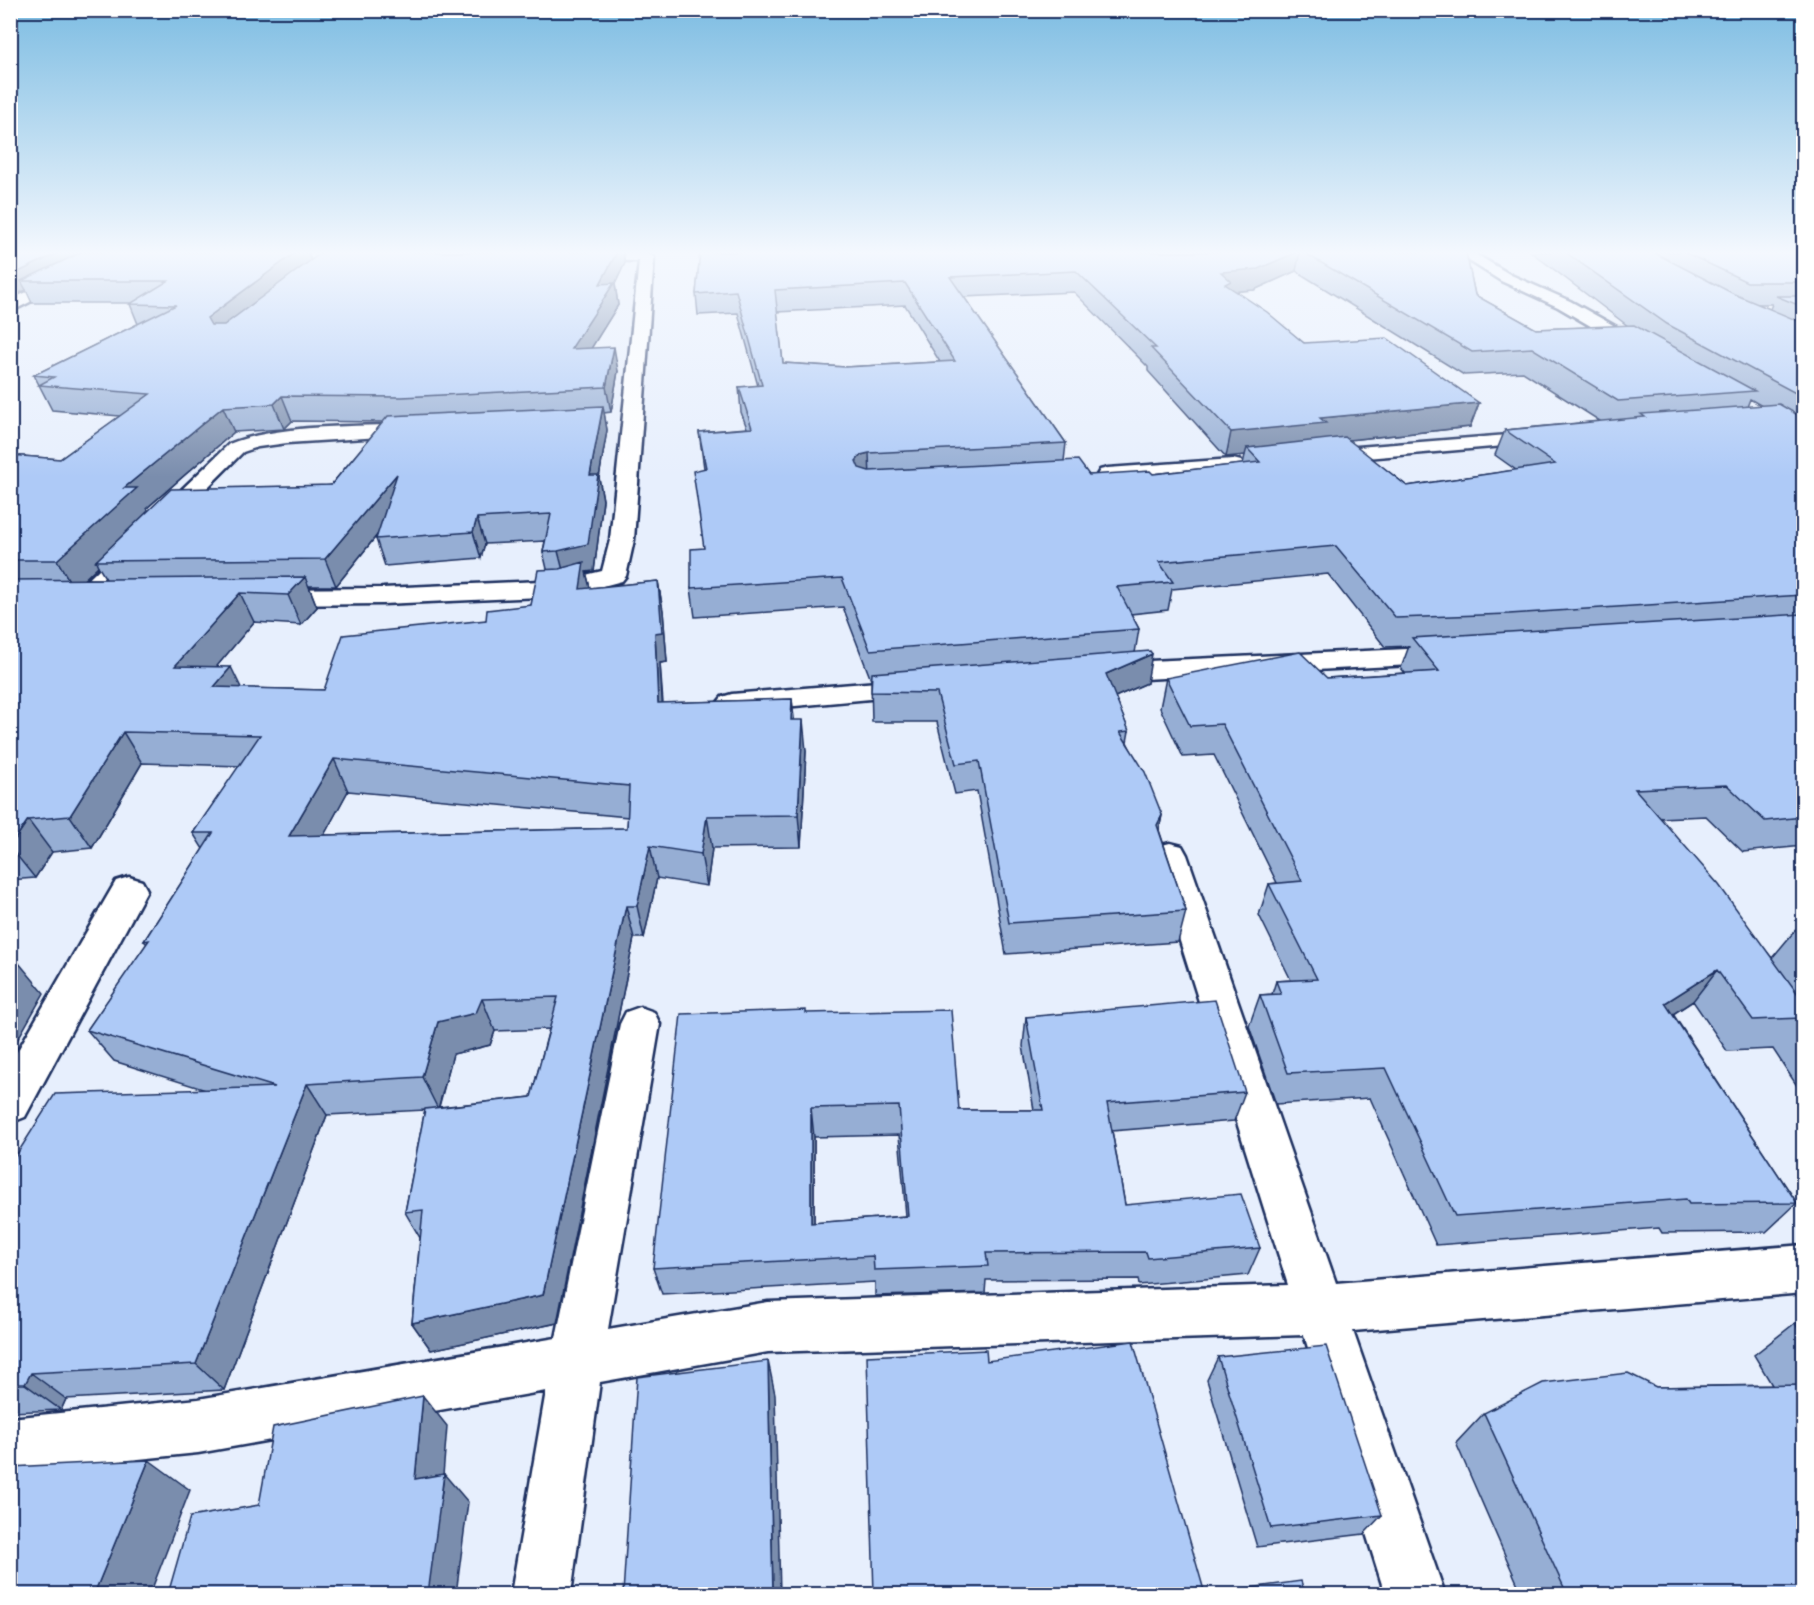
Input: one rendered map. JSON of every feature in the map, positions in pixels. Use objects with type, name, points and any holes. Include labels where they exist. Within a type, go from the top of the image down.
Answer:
[{"type":"street","points":[[244,597],[383,596],[565,588],[613,576],[622,540],[641,327]]},
{"type":"street","points":[[1605,327],[1658,357]]},
{"type":"street","points":[[609,421],[633,420]]},
{"type":"street","points":[[117,598],[70,598],[236,448],[254,441],[287,437],[442,429]]},
{"type":"street","points":[[1299,459],[1570,436]]},
{"type":"street","points":[[1089,476],[1170,472],[1252,464]]},
{"type":"street","points":[[1077,674],[1159,668],[1474,654]]},
{"type":"street","points":[[700,705],[935,686]]},
{"type":"street","points":[[1170,855],[1415,1594]]},
{"type":"street","points":[[10,1104],[129,890]]},
{"type":"street","points":[[541,1594],[577,1360],[640,1024]]},
{"type":"street","points":[[10,1445],[198,1426],[768,1327],[1321,1309],[1803,1269]]},
{"type":"building","points":[[132,327],[585,327],[571,349],[614,347],[606,387],[402,397],[282,396],[274,404],[223,407],[124,488],[137,488],[57,560],[10,560],[10,455],[60,459],[150,394],[39,385],[54,377],[34,375]]},
{"type":"building","points":[[746,327],[779,327],[783,363],[845,367],[955,361],[933,327],[985,327],[1066,443],[869,453],[861,455],[856,461],[859,468],[869,471],[1078,460],[1089,475],[1150,471],[1153,474],[1260,462],[1247,448],[1345,437],[1407,486],[1555,464],[1505,430],[1645,417],[1641,414],[1779,404],[1803,418],[1803,595],[1509,614],[1396,618],[1336,546],[1159,562],[1173,582],[1117,587],[1139,629],[870,650],[842,578],[691,588],[691,549],[704,548],[693,471],[706,468],[699,432],[752,428],[739,387],[762,385]]},
{"type":"building","points":[[1134,327],[1285,327],[1304,343],[1387,338],[1479,403],[1320,418],[1326,423],[1231,432],[1151,348],[1156,348]]},
{"type":"building","points":[[1430,327],[1532,327],[1536,329],[1637,327],[1755,391],[1618,401],[1532,348],[1472,352]]},
{"type":"building","points":[[1672,327],[1803,327],[1803,397]]},
{"type":"building","points":[[603,406],[590,475],[598,475],[588,544],[543,552],[551,514],[477,518],[473,532],[376,539],[397,474],[325,559],[96,561],[171,489],[331,485],[388,416]]},
{"type":"building","points":[[584,562],[580,589],[658,581],[662,632],[655,633],[658,703],[792,699],[791,720],[803,720],[798,815],[707,816],[701,854],[650,846],[637,906],[626,906],[543,1295],[412,1323],[423,1210],[405,1212],[425,1109],[531,1097],[558,997],[482,999],[476,1013],[438,1022],[422,1077],[307,1084],[196,1364],[31,1373],[25,1384],[10,1384],[10,1165],[55,1094],[275,1087],[87,1030],[149,940],[144,941],[213,833],[193,833],[260,735],[123,732],[70,816],[28,820],[10,846],[10,580],[305,577],[288,595],[240,593],[175,666],[231,667],[214,687],[324,690],[343,635],[486,620],[487,610],[531,605],[538,570],[559,569]],"holes":[[[334,759],[629,786],[627,828],[289,836]]]},
{"type":"building","points":[[1803,614],[1803,817],[1765,821],[1727,785],[1635,789],[1719,885],[1803,1001],[1803,1022],[1801,1018],[1753,1020],[1717,970],[1665,1003],[1797,1203],[1689,1204],[1686,1199],[1455,1216],[1386,1068],[1288,1073],[1260,995],[1281,994],[1276,981],[1317,979],[1269,884],[1302,881],[1222,724],[1190,726],[1166,678],[1300,652],[1327,678],[1439,671],[1412,638]]},
{"type":"building","points":[[1150,651],[1152,654],[1106,674],[1129,731],[1120,732],[1145,772],[1162,815],[1157,825],[1186,911],[1009,923],[979,761],[956,764],[937,693],[871,692],[872,673]]},
{"type":"building","points":[[1215,1000],[1245,1092],[1107,1103],[1125,1205],[1241,1194],[1260,1248],[1148,1258],[1146,1252],[986,1253],[988,1266],[874,1270],[873,1256],[653,1268],[681,1014],[806,1010],[806,1013],[951,1010],[959,1110],[1043,1110],[1026,1017]],"holes":[[[899,1106],[908,1216],[811,1223],[811,1108]]]},
{"type":"building","points":[[1795,1323],[1803,1323],[1803,1337]]},
{"type":"building","points":[[1133,1341],[1205,1594],[874,1594],[867,1356],[986,1350],[987,1361]]},
{"type":"building","points":[[1326,1346],[1382,1515],[1271,1528],[1218,1357]]},
{"type":"building","points":[[768,1361],[773,1594],[623,1594],[637,1377]]},
{"type":"building","points":[[1628,1373],[1656,1387],[1803,1385],[1803,1594],[1567,1594],[1484,1413],[1543,1383]]},
{"type":"building","points":[[423,1396],[415,1479],[444,1474],[428,1594],[168,1594],[190,1517],[259,1505],[273,1427]]},
{"type":"building","points":[[149,1460],[94,1594],[10,1594],[10,1467]]},
{"type":"building","points":[[1301,1581],[1305,1594],[1205,1594]]}]
